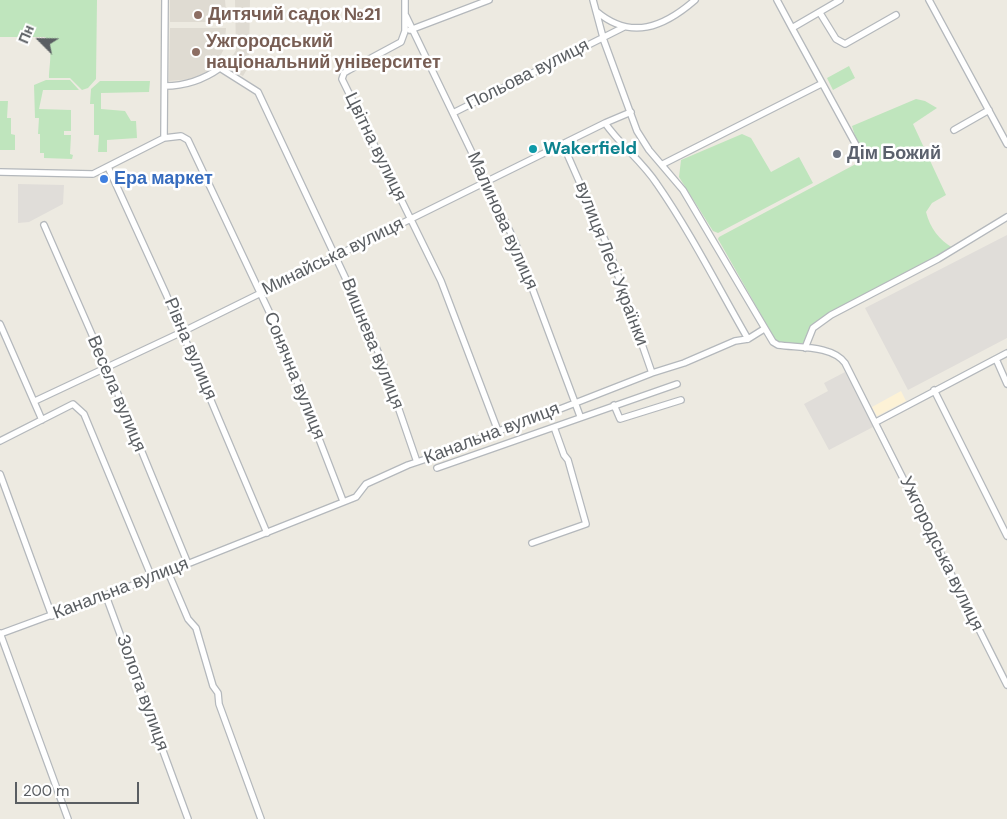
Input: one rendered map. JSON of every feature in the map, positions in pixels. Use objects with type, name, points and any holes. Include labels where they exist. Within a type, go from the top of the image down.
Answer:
[{"type":"street","points":[[0,172],[93,174],[164,138],[165,0]]},
{"type":"street","points":[[405,0],[405,30],[413,30],[489,0]]},
{"type":"street","name":"Ужгородська вулиця","points":[[593,0],[603,37],[641,137],[683,190],[710,232],[764,329],[778,345],[805,348],[841,358],[876,422],[1007,685]]},
{"type":"street","points":[[596,11],[606,19],[624,27],[647,28],[662,24],[678,15],[695,0]]},
{"type":"street","points":[[777,0],[821,84],[862,156]]},
{"type":"street","points":[[792,28],[840,0]]},
{"type":"street","points":[[929,0],[1007,144]]},
{"type":"street","points":[[820,13],[836,39],[845,44],[896,14]]},
{"type":"street","name":"Малинова вулиця","points":[[405,14],[515,242],[580,416]]},
{"type":"street","name":"Польова вулиця","points":[[454,113],[624,27]]},
{"type":"street","name":"Цвітна вулиця","points":[[405,30],[403,39],[397,45],[344,73],[342,79],[441,281],[498,430]]},
{"type":"street","name":"Вишнева вулиця","points":[[165,86],[179,86],[198,80],[220,68],[258,92],[384,366],[417,462]]},
{"type":"street","points":[[663,164],[821,84]]},
{"type":"street","points":[[954,130],[989,110]]},
{"type":"street","name":"Минайська вулиця","points":[[35,401],[182,332],[605,123],[631,112]]},
{"type":"street","points":[[605,123],[614,137],[641,162],[670,203],[748,339]]},
{"type":"street","name":"Сонячна вулиця","points":[[164,138],[181,136],[188,140],[259,294],[274,322],[342,501]]},
{"type":"street","name":"вулиця Лесі Українки","points":[[568,156],[608,247],[652,373]]},
{"type":"street","name":"Рівна вулиця","points":[[108,167],[182,332],[267,532]]},
{"type":"street","points":[[805,348],[813,328],[831,315],[938,260],[1007,217]]},
{"type":"street","name":"Весела вулиця","points":[[44,226],[188,564]]},
{"type":"street","points":[[0,324],[42,420]]},
{"type":"street","name":"Канальна вулиця","points":[[0,633],[52,616],[168,572],[356,496],[366,484],[373,480],[417,462],[456,449],[498,430],[652,373],[684,364],[735,341],[748,339],[764,329]]},
{"type":"street","points":[[876,422],[1007,353]]},
{"type":"street","points":[[996,358],[1007,384]]},
{"type":"street","points":[[437,468],[554,428],[556,424],[677,384]]},
{"type":"street","points":[[934,390],[1007,536]]},
{"type":"street","points":[[614,405],[620,419],[681,400]]},
{"type":"street","points":[[0,440],[73,404],[84,414],[152,578]]},
{"type":"street","points":[[532,544],[586,524],[571,467],[554,428]]},
{"type":"street","points":[[0,474],[52,616]]},
{"type":"street","points":[[168,572],[188,620],[196,628],[213,686],[218,692],[219,704],[261,819]]},
{"type":"street","name":"Золота вулиця","points":[[106,596],[188,819]]},
{"type":"street","points":[[0,633],[68,819]]},
{"type":"shaded area","name":"Дитячий садок №21","points":[[170,0],[225,0],[227,22],[170,22]]},
{"type":"shaded area","name":"Ужгородський національний університет","points":[[235,0],[250,0],[249,57],[253,59],[243,76],[226,67],[236,50]]},
{"type":"shaded area","name":"Ужгородський національний університет","points":[[170,28],[226,28],[224,49],[218,60],[207,72],[193,79],[169,81]]},
{"type":"shaded area","points":[[18,184],[64,185],[63,204],[29,222],[18,223]]},
{"type":"shaded area","points":[[1007,235],[1007,338],[908,390],[865,308]]},
{"type":"shaded area","points":[[845,372],[873,427],[829,450],[804,404],[828,391],[824,383]]},
{"type":"shaded area","points":[[901,391],[906,401],[877,416],[872,407]]},
{"type":"green space","points":[[0,0],[97,0],[96,79],[88,88],[82,90],[70,78],[49,78],[50,51],[45,37],[0,37]]},
{"type":"green space","points":[[849,66],[855,78],[833,90],[827,78]]},
{"type":"green space","points":[[46,80],[70,80],[79,90],[43,90],[39,109],[71,110],[71,131],[64,131],[64,135],[71,135],[70,154],[73,155],[72,159],[44,158],[44,153],[40,153],[39,118],[35,118],[34,85]]},
{"type":"green space","points":[[100,81],[150,81],[149,92],[101,93],[101,109],[125,111],[131,121],[136,121],[137,138],[107,140],[107,152],[98,152],[99,135],[94,135],[94,104],[90,104],[91,89]]},
{"type":"green space","points":[[916,99],[925,101],[937,108],[913,124],[946,195],[932,203],[926,212],[939,237],[953,248],[811,328],[803,343],[781,343],[776,341],[718,239],[719,237],[867,158],[855,136],[852,126]]},
{"type":"green space","points":[[0,101],[8,101],[7,118],[11,118],[11,134],[15,135],[15,150],[0,150]]},
{"type":"green space","points":[[742,134],[751,138],[771,172],[799,157],[813,183],[718,233],[713,231],[679,177],[681,160]]},
{"type":"place","name":"Дитячий садок №21","points":[[198,15]]},
{"type":"place","name":"Ужгородський національний університет","points":[[196,52]]},
{"type":"place","name":"Wakerfield","points":[[533,149]]},
{"type":"place","name":"Дім Божий","points":[[837,154]]},
{"type":"place","name":"Ера маркет","points":[[104,179]]}]
